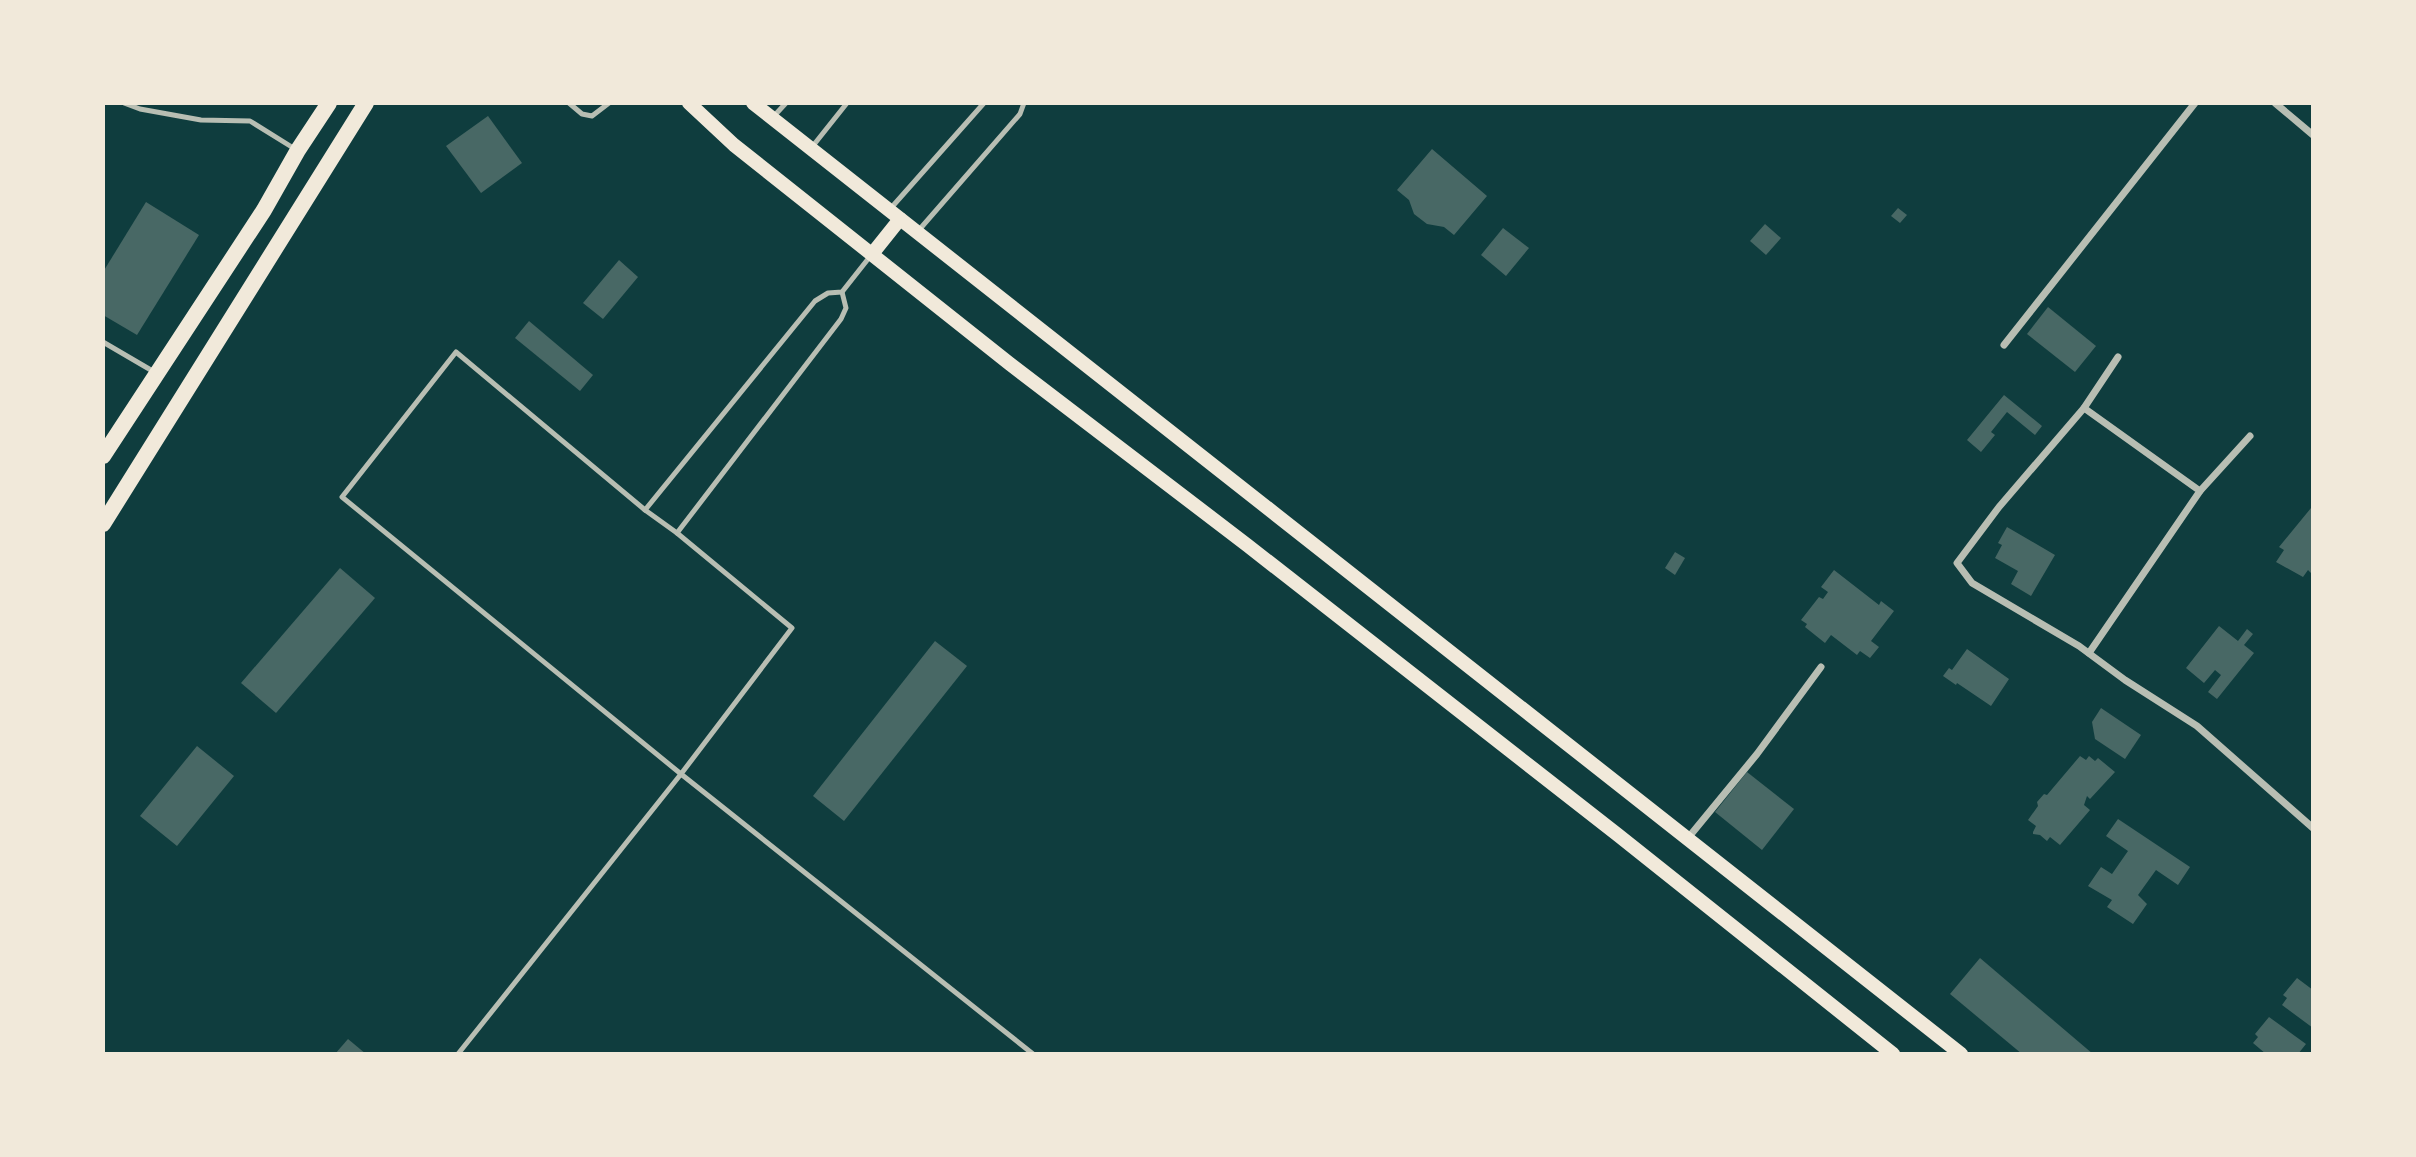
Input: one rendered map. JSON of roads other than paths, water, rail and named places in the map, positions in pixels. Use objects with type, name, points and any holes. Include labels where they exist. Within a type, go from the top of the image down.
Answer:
[{"type":"main road","points":[[103,456],[264,209],[329,103]]},
{"type":"main road","points":[[103,524],[366,103]]},
{"type":"main road","points":[[689,103],[734,145],[1596,818],[1893,1054]]},
{"type":"main road","points":[[752,103],[1961,1054]]},
{"type":"main road","points":[[872,254],[894,215]]},
{"type":"street","points":[[2004,345],[2195,103]]},
{"type":"street","points":[[2275,103],[2313,135]]},
{"type":"street","points":[[2118,357],[2084,408],[1999,507],[1957,563],[1972,583],[2089,653],[2125,680],[2197,726],[2313,828]]},
{"type":"street","points":[[2084,408],[2200,491]]},
{"type":"street","points":[[2089,653],[2200,491],[2250,436]]},
{"type":"street","points":[[1688,838],[1757,754],[1821,667]]},
{"type":"lane","points":[[124,103],[140,110],[201,120],[250,121],[298,150]]},
{"type":"lane","points":[[569,103],[582,114],[592,116],[609,103]]},
{"type":"lane","points":[[772,118],[786,103]]},
{"type":"lane","points":[[810,149],[848,103]]},
{"type":"lane","points":[[894,215],[984,103]]},
{"type":"lane","points":[[917,232],[1020,114],[1024,103]]},
{"type":"lane","points":[[645,510],[815,301],[828,293],[842,292],[872,254]]},
{"type":"lane","points":[[677,533],[841,319],[846,308],[842,292]]},
{"type":"lane","points":[[103,342],[156,373]]},
{"type":"lane","points":[[458,1054],[681,774],[792,628],[645,510],[456,352],[342,497],[681,774],[1033,1054]]}]
